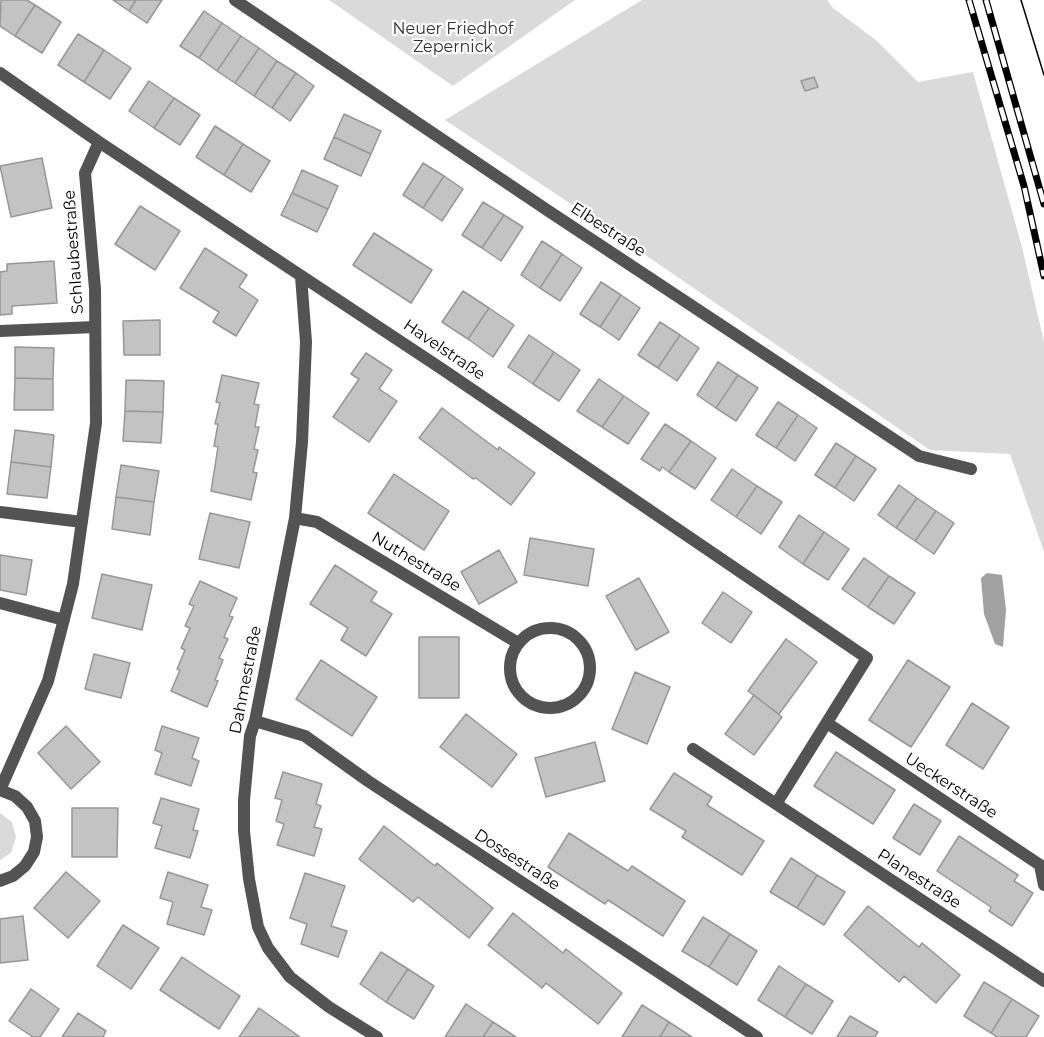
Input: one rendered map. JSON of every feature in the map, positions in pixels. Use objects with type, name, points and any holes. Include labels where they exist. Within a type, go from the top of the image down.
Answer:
[{"type":"street","name":"Elbestraße","points":[[235,0],[919,456],[971,469]]},
{"type":"street","name":"Havelstraße","points":[[0,73],[99,142],[442,369],[867,658],[827,723]]},
{"type":"street","name":"Schlaubestraße","points":[[0,881],[13,876],[25,866],[34,852],[37,837],[35,820],[27,807],[15,796],[0,790],[48,681],[64,620],[73,584],[96,423],[95,289],[85,173],[99,142]]},
{"type":"street","name":"Dahmestraße","points":[[301,276],[306,342],[302,442],[295,518],[255,721],[250,736],[244,800],[244,831],[249,879],[258,927],[268,948],[290,977],[329,1007],[377,1037]]},
{"type":"street","name":"Schlaubestraße","points":[[5,331],[95,327]]},
{"type":"street","points":[[0,512],[82,522]]},
{"type":"street","name":"Nuthestraße","points":[[295,518],[317,522],[518,643]]},
{"type":"street","points":[[0,603],[64,620]]},
{"type":"street","points":[[556,627],[580,640],[588,652],[590,666],[589,680],[583,692],[573,701],[555,707],[537,706],[525,700],[511,679],[512,654],[518,643],[529,633],[542,628],[556,627]]},
{"type":"street","name":"Dossestraße","points":[[255,721],[305,736],[368,781],[757,1037]]},
{"type":"street","points":[[776,804],[827,723]]},
{"type":"street","name":"Ueckerstraße","points":[[827,723],[1040,865],[1044,885]]},
{"type":"street","name":"Planestraße","points":[[693,749],[1044,981]]},
{"type":"green space","name":"Neuer Friedhof Zepernick","points":[[329,0],[575,0],[453,86]]},
{"type":"green space","points":[[642,0],[827,0],[833,8],[877,41],[918,82],[973,72],[1022,247],[1044,342],[1044,552],[1010,454],[930,450],[445,120]]},
{"type":"green space","points":[[0,813],[12,822],[16,837],[11,853],[0,860]]},
{"type":"shaded area","points":[[987,573],[1002,575],[1006,610],[1003,647],[995,644],[984,614],[981,578]]},
{"type":"building","points":[[1,0],[27,0],[35,5],[15,36],[0,26]]},
{"type":"building","points":[[113,0],[136,0],[129,11]]},
{"type":"building","points":[[136,0],[162,0],[147,23],[129,11]]},
{"type":"building","points":[[35,5],[61,22],[42,53],[15,36]]},
{"type":"building","points":[[204,11],[222,23],[199,58],[180,46]]},
{"type":"building","points":[[222,23],[241,36],[217,71],[199,58]]},
{"type":"building","points":[[78,34],[104,50],[84,82],[58,65]]},
{"type":"building","points":[[241,36],[259,48],[235,83],[217,71]]},
{"type":"building","points":[[259,48],[277,61],[254,96],[235,83]]},
{"type":"building","points":[[104,50],[131,68],[110,99],[84,82]]},
{"type":"building","points":[[277,61],[296,73],[272,108],[254,96]]},
{"type":"building","points":[[296,73],[314,86],[290,121],[272,108]]},
{"type":"building","points":[[814,77],[818,87],[805,91],[801,81]]},
{"type":"building","points":[[149,81],[174,98],[154,128],[129,111]]},
{"type":"building","points":[[174,98],[200,115],[180,145],[154,128]]},
{"type":"building","points":[[344,114],[381,131],[371,154],[334,137]]},
{"type":"building","points":[[215,126],[243,144],[224,175],[196,157]]},
{"type":"building","points":[[334,137],[371,154],[361,176],[324,159]]},
{"type":"building","points":[[243,144],[270,161],[251,192],[224,175]]},
{"type":"building","points":[[42,158],[52,208],[11,217],[0,166]]},
{"type":"building","points":[[423,163],[444,176],[423,208],[403,195]]},
{"type":"building","points":[[302,170],[338,186],[328,209],[292,193]]},
{"type":"building","points":[[444,176],[463,189],[442,221],[423,208]]},
{"type":"building","points":[[292,193],[328,209],[317,232],[281,215]]},
{"type":"building","points":[[483,202],[504,215],[482,248],[462,235]]},
{"type":"building","points":[[140,206],[180,231],[155,270],[115,244]]},
{"type":"building","points":[[504,215],[523,227],[501,261],[482,248]]},
{"type":"building","points":[[374,233],[432,270],[411,303],[353,265]]},
{"type":"building","points":[[542,241],[562,254],[540,288],[521,275]]},
{"type":"building","points":[[205,248],[247,275],[239,287],[258,300],[236,336],[213,322],[219,312],[180,288]]},
{"type":"building","points":[[562,254],[582,268],[560,301],[540,288]]},
{"type":"building","points":[[54,261],[57,303],[12,306],[12,314],[0,315],[0,272],[7,271],[7,264]]},
{"type":"building","points":[[601,282],[621,295],[600,327],[580,314]]},
{"type":"building","points":[[463,291],[489,308],[468,339],[442,322]]},
{"type":"building","points":[[621,295],[640,308],[619,340],[600,327]]},
{"type":"building","points":[[489,308],[514,325],[493,357],[468,339]]},
{"type":"building","points":[[160,320],[160,355],[124,355],[123,321]]},
{"type":"building","points":[[660,322],[680,335],[658,368],[638,355]]},
{"type":"building","points":[[529,335],[554,352],[533,384],[508,367]]},
{"type":"building","points":[[680,335],[699,348],[677,381],[658,368]]},
{"type":"building","points":[[15,347],[54,348],[53,379],[15,378]]},
{"type":"building","points":[[554,352],[580,370],[559,401],[533,384]]},
{"type":"building","points":[[366,353],[392,370],[379,389],[397,401],[369,442],[333,417],[359,379],[351,374]]},
{"type":"building","points":[[718,362],[738,375],[716,408],[697,395]]},
{"type":"building","points":[[222,375],[259,383],[254,404],[259,405],[255,427],[259,427],[254,449],[258,450],[253,472],[257,473],[251,500],[211,491],[218,447],[214,446],[218,424],[215,424],[220,403],[216,402]]},
{"type":"building","points":[[738,375],[758,388],[736,421],[716,408]]},
{"type":"building","points":[[15,378],[53,379],[53,410],[14,410]]},
{"type":"building","points":[[599,379],[624,396],[602,427],[577,411]]},
{"type":"building","points":[[126,380],[164,381],[163,412],[125,411]]},
{"type":"building","points":[[624,396],[649,413],[628,444],[602,427]]},
{"type":"building","points":[[778,402],[798,415],[776,448],[756,435]]},
{"type":"building","points":[[442,408],[498,450],[499,447],[535,473],[511,505],[419,438]]},
{"type":"building","points":[[125,411],[163,412],[161,443],[123,441]]},
{"type":"building","points":[[798,415],[817,428],[795,461],[776,448]]},
{"type":"building","points":[[665,424],[691,441],[669,472],[662,467],[660,471],[641,459]]},
{"type":"building","points":[[15,430],[54,435],[51,467],[11,462]]},
{"type":"building","points":[[691,441],[716,458],[695,489],[669,472]]},
{"type":"building","points":[[836,443],[856,456],[835,488],[815,475]]},
{"type":"building","points":[[856,456],[876,469],[854,501],[835,488]]},
{"type":"building","points":[[11,462],[51,467],[47,498],[7,494]]},
{"type":"building","points":[[121,465],[159,471],[154,502],[116,497]]},
{"type":"building","points":[[732,469],[757,486],[736,517],[711,500]]},
{"type":"building","points":[[394,474],[449,511],[424,550],[368,513]]},
{"type":"building","points":[[899,485],[917,498],[896,528],[878,515]]},
{"type":"building","points":[[757,486],[782,502],[761,534],[736,517]]},
{"type":"building","points":[[116,497],[154,502],[150,535],[112,529]]},
{"type":"building","points":[[917,498],[936,511],[915,541],[896,528]]},
{"type":"building","points":[[936,511],[954,523],[934,554],[915,541]]},
{"type":"building","points":[[210,513],[250,522],[239,568],[199,559]]},
{"type":"building","points":[[799,515],[824,532],[803,564],[779,547]]},
{"type":"building","points":[[824,532],[849,549],[828,580],[803,564]]},
{"type":"building","points":[[530,538],[594,549],[588,586],[524,575]]},
{"type":"building","points":[[499,550],[517,582],[479,604],[461,572]]},
{"type":"building","points":[[0,555],[32,560],[26,595],[0,590]]},
{"type":"building","points":[[864,558],[889,576],[868,607],[842,589]]},
{"type":"building","points":[[335,565],[377,592],[371,601],[392,614],[366,656],[341,640],[348,628],[310,604]]},
{"type":"building","points":[[102,574],[152,585],[142,630],[92,618]]},
{"type":"building","points":[[889,576],[915,593],[894,624],[868,607]]},
{"type":"building","points":[[639,578],[669,632],[636,650],[606,596]]},
{"type":"building","points":[[200,581],[237,598],[229,616],[233,617],[224,637],[228,639],[219,658],[223,660],[215,680],[218,681],[207,707],[171,691],[185,650],[181,648],[190,628],[185,626],[194,606],[189,604]]},
{"type":"building","points":[[723,592],[752,612],[731,643],[702,623]]},
{"type":"building","points":[[419,637],[459,637],[459,698],[419,698]]},
{"type":"building","points":[[786,639],[817,662],[779,714],[748,691]]},
{"type":"building","points":[[94,654],[130,663],[121,698],[85,689]]},
{"type":"building","points":[[321,660],[377,697],[352,736],[296,699]]},
{"type":"building","points":[[908,660],[950,687],[911,747],[869,720]]},
{"type":"building","points":[[635,672],[670,687],[647,744],[612,729]]},
{"type":"building","points":[[754,695],[782,717],[754,755],[725,734]]},
{"type":"building","points":[[972,703],[1009,727],[983,769],[946,745]]},
{"type":"building","points":[[466,714],[517,754],[492,787],[440,747]]},
{"type":"building","points":[[66,726],[100,762],[71,789],[38,753]]},
{"type":"building","points":[[162,726],[199,738],[192,758],[199,761],[191,786],[155,774],[162,753],[155,750]]},
{"type":"building","points":[[595,742],[605,781],[546,797],[535,758]]},
{"type":"building","points":[[836,752],[895,790],[873,824],[814,786]]},
{"type":"building","points":[[283,772],[322,784],[316,804],[321,806],[314,827],[322,829],[314,856],[277,845],[284,824],[276,821],[282,800],[275,798]]},
{"type":"building","points":[[674,773],[712,797],[707,805],[764,841],[742,875],[682,837],[686,831],[650,809]]},
{"type":"building","points":[[161,798],[199,809],[193,830],[198,831],[190,858],[155,848],[162,826],[153,823]]},
{"type":"building","points":[[914,804],[941,821],[920,855],[893,838]]},
{"type":"building","points":[[72,808],[118,808],[117,857],[72,857]]},
{"type":"building","points":[[384,826],[435,866],[437,863],[493,908],[469,938],[418,897],[413,902],[359,859]]},
{"type":"building","points":[[569,833],[628,871],[632,866],[685,901],[663,936],[608,900],[605,904],[548,867]]},
{"type":"building","points":[[959,836],[1018,875],[1014,881],[1033,893],[1012,926],[989,911],[991,907],[937,871]]},
{"type":"building","points":[[791,858],[817,875],[797,908],[770,892]]},
{"type":"building","points":[[66,872],[100,901],[68,938],[34,908]]},
{"type":"building","points":[[168,872],[208,885],[201,907],[212,910],[204,935],[167,924],[173,902],[160,898]]},
{"type":"building","points":[[305,873],[345,886],[331,926],[347,931],[338,957],[301,944],[307,924],[290,918]]},
{"type":"building","points":[[817,875],[845,892],[824,925],[797,908]]},
{"type":"building","points":[[868,906],[919,947],[922,943],[960,975],[936,1003],[904,976],[899,982],[844,935]]},
{"type":"building","points":[[513,913],[563,953],[566,949],[622,993],[598,1024],[546,983],[542,988],[488,945]]},
{"type":"building","points":[[23,916],[28,960],[0,963],[0,919]]},
{"type":"building","points":[[703,917],[730,934],[709,967],[682,951]]},
{"type":"building","points":[[123,925],[159,948],[131,989],[97,966]]},
{"type":"building","points":[[730,934],[757,951],[737,985],[709,967]]},
{"type":"building","points":[[381,952],[408,969],[386,1002],[360,984]]},
{"type":"building","points":[[182,957],[240,996],[219,1029],[160,990]]},
{"type":"building","points":[[779,966],[806,984],[785,1017],[758,1000]]},
{"type":"building","points":[[408,969],[434,986],[414,1019],[386,1002]]},
{"type":"building","points":[[984,982],[1012,999],[991,1033],[964,1016]]},
{"type":"building","points":[[806,984],[833,1001],[812,1034],[785,1017]]},
{"type":"building","points":[[31,989],[59,1009],[40,1037],[33,1037],[9,1021]]},
{"type":"building","points":[[1012,999],[1039,1016],[1026,1037],[997,1037],[991,1033]]},
{"type":"building","points":[[466,1004],[493,1022],[483,1037],[445,1037]]},
{"type":"building","points":[[642,1005],[669,1022],[660,1037],[622,1037]]},
{"type":"building","points":[[259,1008],[300,1037],[239,1037]]},
{"type":"building","points":[[78,1013],[106,1031],[103,1037],[62,1037]]},
{"type":"building","points":[[850,1016],[878,1032],[875,1037],[837,1037]]},
{"type":"building","points":[[493,1022],[516,1037],[483,1037]]},
{"type":"building","points":[[669,1022],[692,1037],[660,1037]]},
{"type":"tram line","points":[[1021,0],[1044,75]]},
{"type":"railway","points":[[969,0],[1024,186],[1044,276]]},
{"type":"railway","points":[[986,0],[1044,204]]}]
